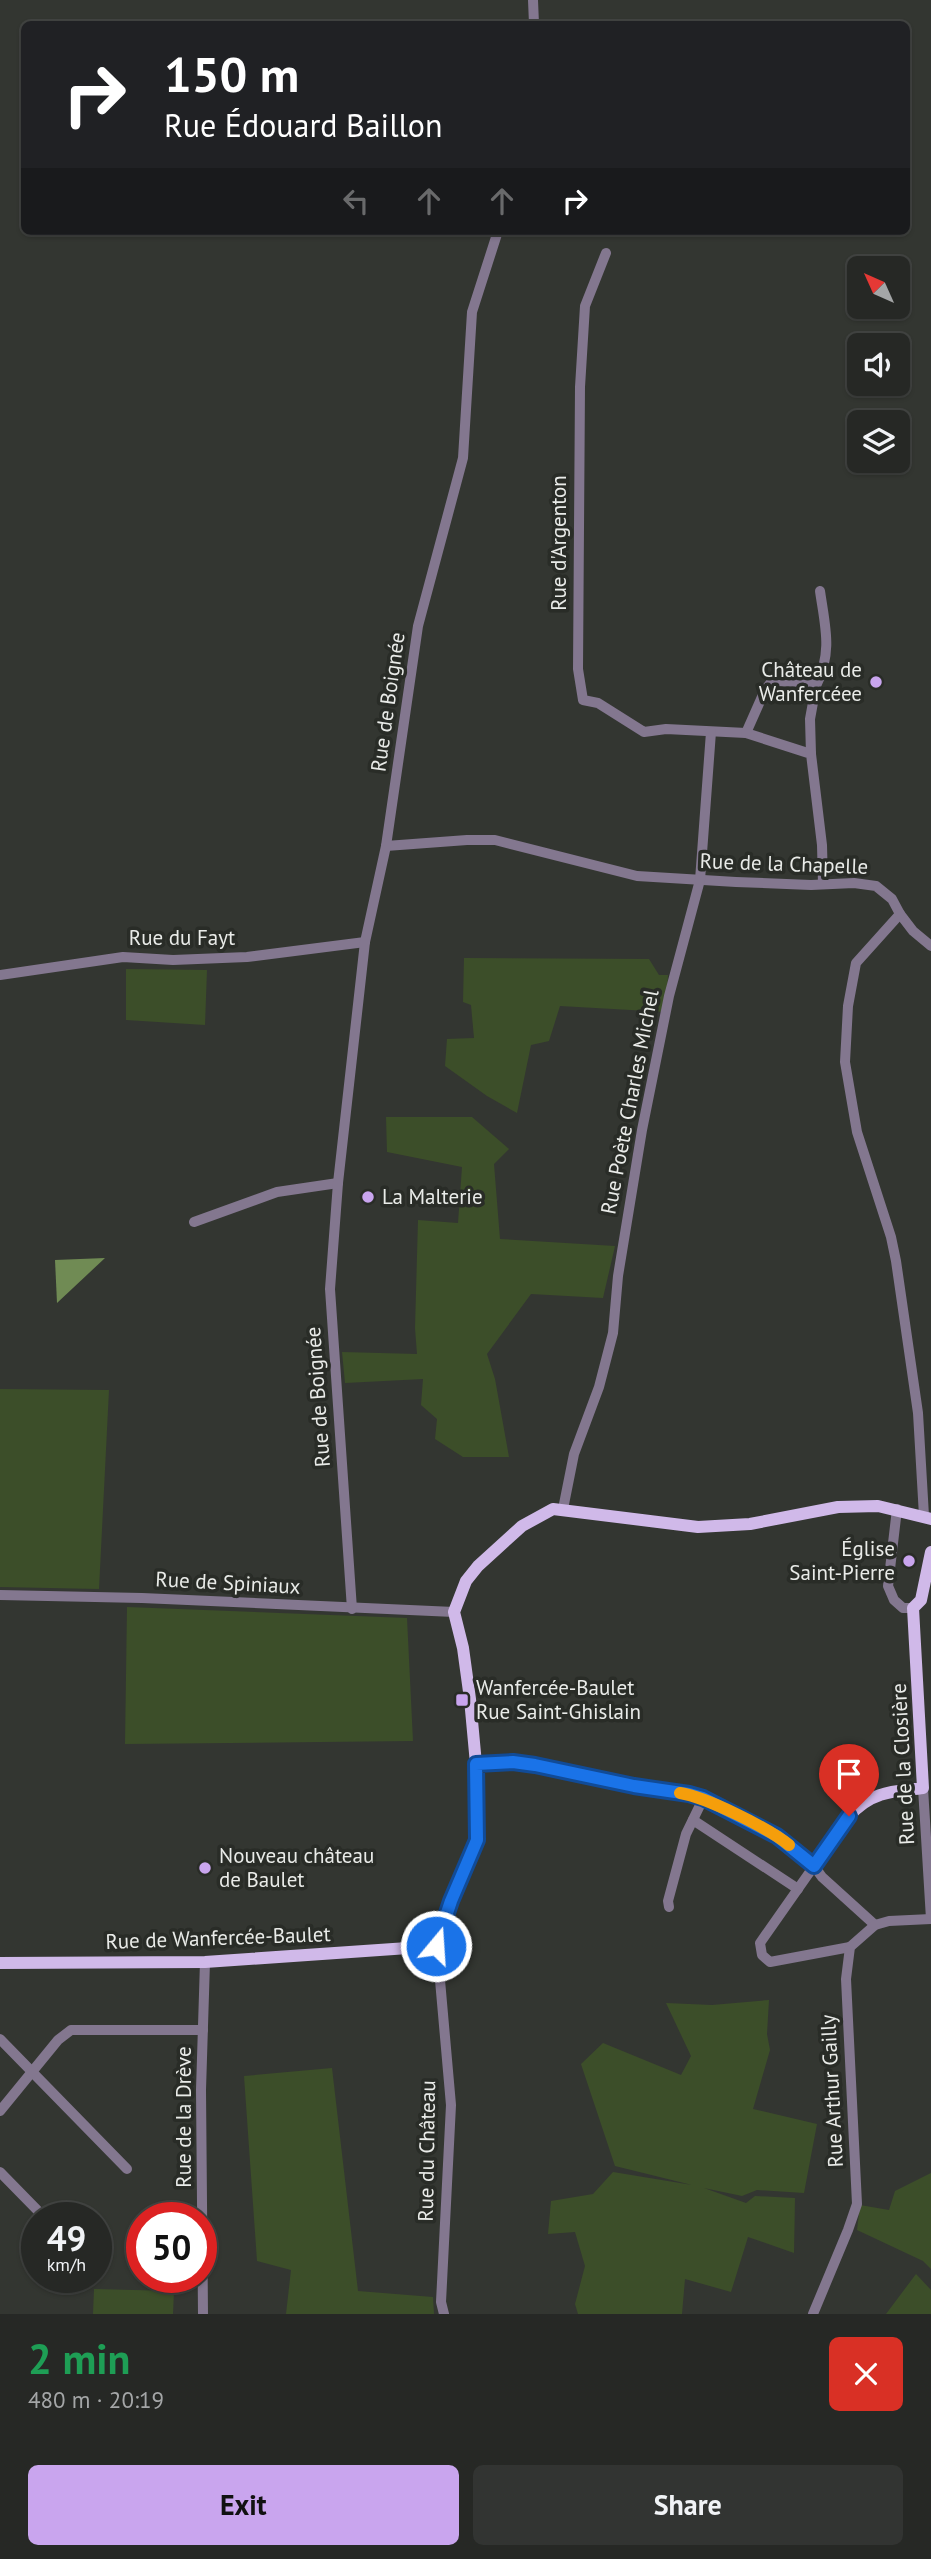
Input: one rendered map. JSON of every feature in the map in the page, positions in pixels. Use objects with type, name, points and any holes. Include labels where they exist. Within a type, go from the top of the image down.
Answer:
[{"type":"main road","points":[[436,1946],[451,1901],[477,1840],[476,1764],[463,1648],[454,1612],[466,1581],[494,1550],[522,1526],[553,1509],[698,1527],[750,1524],[838,1507],[878,1506],[928,1517]]},
{"type":"main road","name":"Rue de la Closière","points":[[923,1788],[914,1608],[921,1600],[931,1552]]},
{"type":"main road","points":[[476,1764],[513,1762],[561,1769],[703,1798],[777,1836],[814,1866],[839,1829],[860,1806],[881,1794],[923,1788]]},
{"type":"main road","name":"Rue de Wanfercée-Baulet","points":[[0,1963],[205,1962],[436,1946]]},
{"type":"street","points":[[533,0],[534,21]]},
{"type":"street","name":"Rue de Boignée","points":[[352,1609],[330,1289],[338,1183],[365,942],[386,846],[418,625],[463,458],[472,313],[497,235]]},
{"type":"street","name":"Rue d'Argenton","points":[[606,253],[585,306],[580,387],[578,669],[583,700],[607,708],[645,732],[666,729],[712,732]]},
{"type":"street","points":[[820,591],[828,645],[810,719],[823,884]]},
{"type":"street","points":[[746,733],[765,690],[772,681],[807,682],[816,686]]},
{"type":"street","points":[[712,732],[746,733],[811,754]]},
{"type":"street","name":"Rue Poète Charles Michel","points":[[563,1509],[574,1454],[600,1387],[613,1333],[618,1276],[642,1130],[669,996],[700,880],[712,732]]},
{"type":"street","name":"Rue de la Chapelle","points":[[386,846],[467,840],[495,841],[637,876],[876,886],[892,899],[913,930],[931,946]]},
{"type":"street","points":[[900,914],[856,964],[848,1006],[845,1062],[857,1132],[891,1237],[896,1261],[918,1413],[928,1517]]},
{"type":"street","name":"Rue du Fayt","points":[[0,975],[123,957],[173,960],[247,957],[365,942]]},
{"type":"street","points":[[194,1222],[277,1192],[338,1183]]},
{"type":"street","points":[[897,1509],[888,1586],[894,1600],[903,1608],[914,1608]]},
{"type":"street","name":"Rue de Spiniaux","points":[[0,1595],[142,1598],[454,1612]]},
{"type":"street","name":"Rue de la Closière","points":[[923,1788],[931,1919]]},
{"type":"street","points":[[669,1907],[676,1866],[686,1834],[703,1798]]},
{"type":"street","points":[[693,1820],[798,1889]]},
{"type":"street","points":[[875,1925],[822,1877],[814,1866],[760,1943],[762,1955],[770,1962],[850,1947],[875,1925],[889,1921],[931,1919]]},
{"type":"street","name":"Rue du Château","points":[[436,1946],[451,2105],[442,2302],[444,2314]]},
{"type":"street","name":"Rue Arthur Gailly","points":[[813,2314],[857,2204],[846,1979],[850,1947]]},
{"type":"street","name":"Rue de la Drève","points":[[204,2314],[201,2090],[205,1962]]},
{"type":"street","points":[[0,2111],[58,2040],[71,2030],[203,2030]]},
{"type":"street","points":[[0,2039],[127,2169]]},
{"type":"street","points":[[0,2172],[29,2202]]},
{"type":"shaded area","points":[[464,958],[649,959],[659,975],[668,975],[666,1012],[560,1006],[549,1041],[531,1045],[517,1113],[487,1096],[445,1066],[447,1039],[474,1038],[471,1005],[463,1002]]},
{"type":"shaded area","points":[[126,969],[207,970],[205,1025],[126,1020]]},
{"type":"shaded area","points":[[386,1117],[472,1117],[509,1149],[494,1164],[500,1239],[615,1246],[603,1298],[531,1294],[487,1354],[495,1379],[509,1457],[463,1457],[435,1439],[437,1419],[421,1405],[423,1379],[345,1383],[342,1352],[417,1354],[415,1328],[418,1220],[458,1223],[462,1167],[387,1152]]},
{"type":"shaded area","points":[[105,1258],[57,1303],[55,1260]]},
{"type":"shaded area","points":[[0,1389],[109,1390],[99,1589],[0,1587]]},
{"type":"shaded area","points":[[127,1607],[407,1618],[413,1741],[125,1744]]},
{"type":"shaded area","points":[[769,2000],[767,2034],[770,2050],[753,2109],[817,2124],[804,2193],[757,2190],[742,2196],[704,2188],[746,2203],[755,2196],[795,2198],[794,2253],[748,2237],[731,2292],[685,2279],[682,2314],[578,2314],[575,2304],[585,2266],[575,2232],[548,2234],[551,2201],[593,2194],[613,2172],[692,2185],[615,2166],[581,2064],[603,2043],[681,2075],[691,2056],[666,2003],[712,2005]]},
{"type":"shaded area","points":[[332,2068],[358,2291],[433,2297],[434,2314],[286,2314],[291,2270],[257,2261],[244,2076]]},
{"type":"shaded area","points":[[931,2173],[931,2269],[923,2261],[857,2230],[860,2205],[889,2210],[895,2191]]},
{"type":"shaded area","points":[[916,2274],[931,2290],[931,2314],[886,2314]]},
{"type":"shaded area","points":[[112,2289],[126,2290],[126,2293],[174,2293],[173,2314],[93,2314],[94,2293],[112,2293]]},
{"type":"slow traffic","points":[[680,1793],[703,1798],[777,1836],[789,1845]]},
{"type":"place","name":"Château de Wanfercéee","points":[[876,682]]},
{"type":"place","name":"La Malterie","points":[[368,1197]]},
{"type":"place","name":"Église Saint-Pierre","points":[[909,1561]]},
{"type":"place","name":"Wanfercée-Baulet Rue Saint-Ghislain","points":[[462,1700]]},
{"type":"place","name":"Nouveau château de Baulet","points":[[205,1868]]},
{"type":"route","points":[[436,1946],[451,1901],[477,1840],[476,1764],[513,1762],[535,1765],[703,1798],[777,1836],[814,1866],[849,1816]]}]
